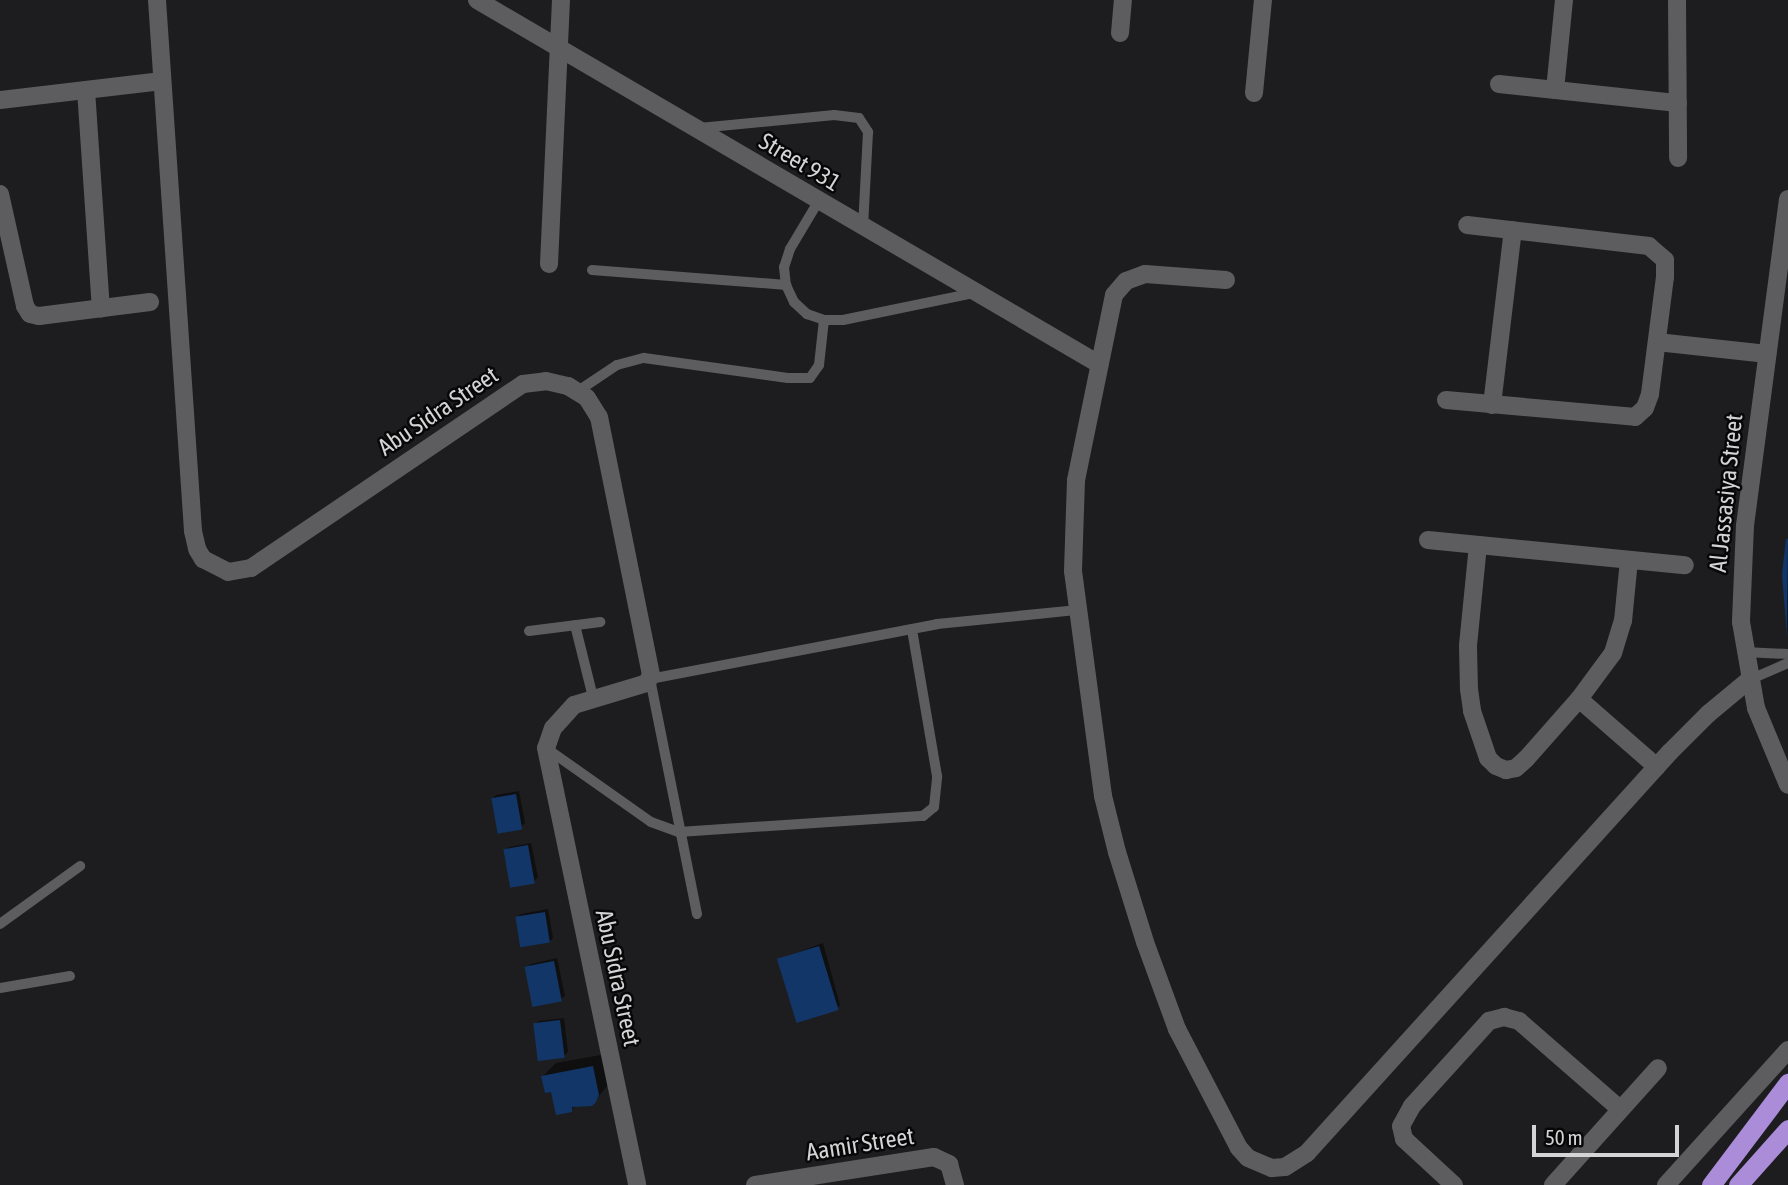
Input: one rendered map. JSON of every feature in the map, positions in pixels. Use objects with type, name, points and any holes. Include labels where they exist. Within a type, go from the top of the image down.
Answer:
[{"type":"highway","points":[[1710,1185],[1788,1083]]},
{"type":"highway","points":[[1738,1185],[1788,1129]]},
{"type":"street","name":"Abu Sidra Street","points":[[157,0],[193,531],[197,549],[203,559],[228,572],[251,568],[523,384],[557,382],[578,391]]},
{"type":"street","name":"Street 931","points":[[477,0],[973,293],[1100,364]]},
{"type":"street","points":[[549,264],[561,0]]},
{"type":"street","points":[[1120,33],[1123,0]]},
{"type":"street","points":[[1254,93],[1264,0]]},
{"type":"street","points":[[1555,90],[1564,0]]},
{"type":"street","points":[[1677,0],[1678,158]]},
{"type":"street","points":[[0,100],[162,81]]},
{"type":"street","points":[[1499,84],[1678,103]]},
{"type":"street","points":[[86,90],[102,308]]},
{"type":"street","points":[[0,194],[25,306],[30,314],[40,316],[150,302]]},
{"type":"street","name":"Al Jassasiya Street","points":[[1788,199],[1781,307],[1767,354],[1742,551],[1741,622],[1749,680],[1767,740],[1788,785]]},
{"type":"street","points":[[1446,400],[1635,417],[1641,414],[1648,401],[1666,268],[1664,260],[1655,249],[1640,244],[1467,225]]},
{"type":"street","points":[[1492,405],[1513,230]]},
{"type":"street","points":[[1226,280],[1145,274],[1126,281],[1111,304],[1081,450],[1073,510],[1073,571],[1103,796],[1145,942],[1177,1029],[1239,1148],[1259,1165],[1285,1167],[1307,1153],[1657,767],[1708,714],[1749,680]]},
{"type":"street","points":[[1657,342],[1767,354]]},
{"type":"street","points":[[547,748],[552,728],[565,711],[593,697],[650,679],[603,428],[594,407],[578,391]]},
{"type":"street","points":[[1428,540],[1685,565]]},
{"type":"street","points":[[1478,545],[1468,646],[1469,689],[1472,711],[1488,758],[1496,766],[1506,770],[1516,768],[1579,699],[1618,643],[1629,560]]},
{"type":"street","points":[[1579,699],[1657,767]]},
{"type":"street","name":"Abu Sidra Street","points":[[547,748],[637,1185]]},
{"type":"street","points":[[1454,1185],[1409,1145],[1401,1126],[1412,1106],[1489,1021],[1504,1017],[1519,1021],[1620,1110]]},
{"type":"street","points":[[1666,1185],[1788,1050]]},
{"type":"street","points":[[1553,1185],[1658,1068]]},
{"type":"street","name":"Aamir Street","points":[[755,1185],[817,1180],[934,1157],[949,1164],[955,1185]]},
{"type":"lane","points":[[696,128],[834,115],[859,118],[868,132],[863,228]]},
{"type":"lane","points":[[818,202],[790,249],[784,267],[786,285],[794,302],[807,314],[824,320],[843,320],[973,293]]},
{"type":"lane","points":[[592,270],[786,285]]},
{"type":"lane","points":[[578,391],[617,365],[644,358],[788,378],[810,378],[819,365],[824,320]]},
{"type":"lane","points":[[697,914],[650,679],[912,629],[1078,610]]},
{"type":"lane","points":[[529,631],[600,622]]},
{"type":"lane","points":[[575,625],[593,697]]},
{"type":"lane","points":[[547,748],[651,822],[679,832],[923,816],[934,807],[937,776],[912,629]]},
{"type":"lane","points":[[1744,652],[1788,654]]},
{"type":"lane","points":[[1749,680],[1788,663]]},
{"type":"lane","points":[[0,924],[80,866]]},
{"type":"lane","points":[[0,988],[70,976]]},
{"type":"building","points":[[1788,539],[1787,637],[1782,574]]},
{"type":"building","points":[[516,794],[522,829],[498,834],[491,798]]},
{"type":"building","points":[[528,845],[535,883],[510,888],[503,849]]},
{"type":"building","points":[[545,912],[550,943],[520,947],[515,917]]},
{"type":"building","points":[[819,946],[839,1010],[797,1023],[777,959]]},
{"type":"building","points":[[554,961],[562,1001],[532,1007],[525,967]]},
{"type":"building","points":[[560,1020],[565,1058],[538,1061],[533,1023]]},
{"type":"building","points":[[593,1066],[599,1095],[596,1102],[592,1106],[572,1107],[572,1112],[556,1115],[551,1092],[545,1093],[541,1076]]}]
